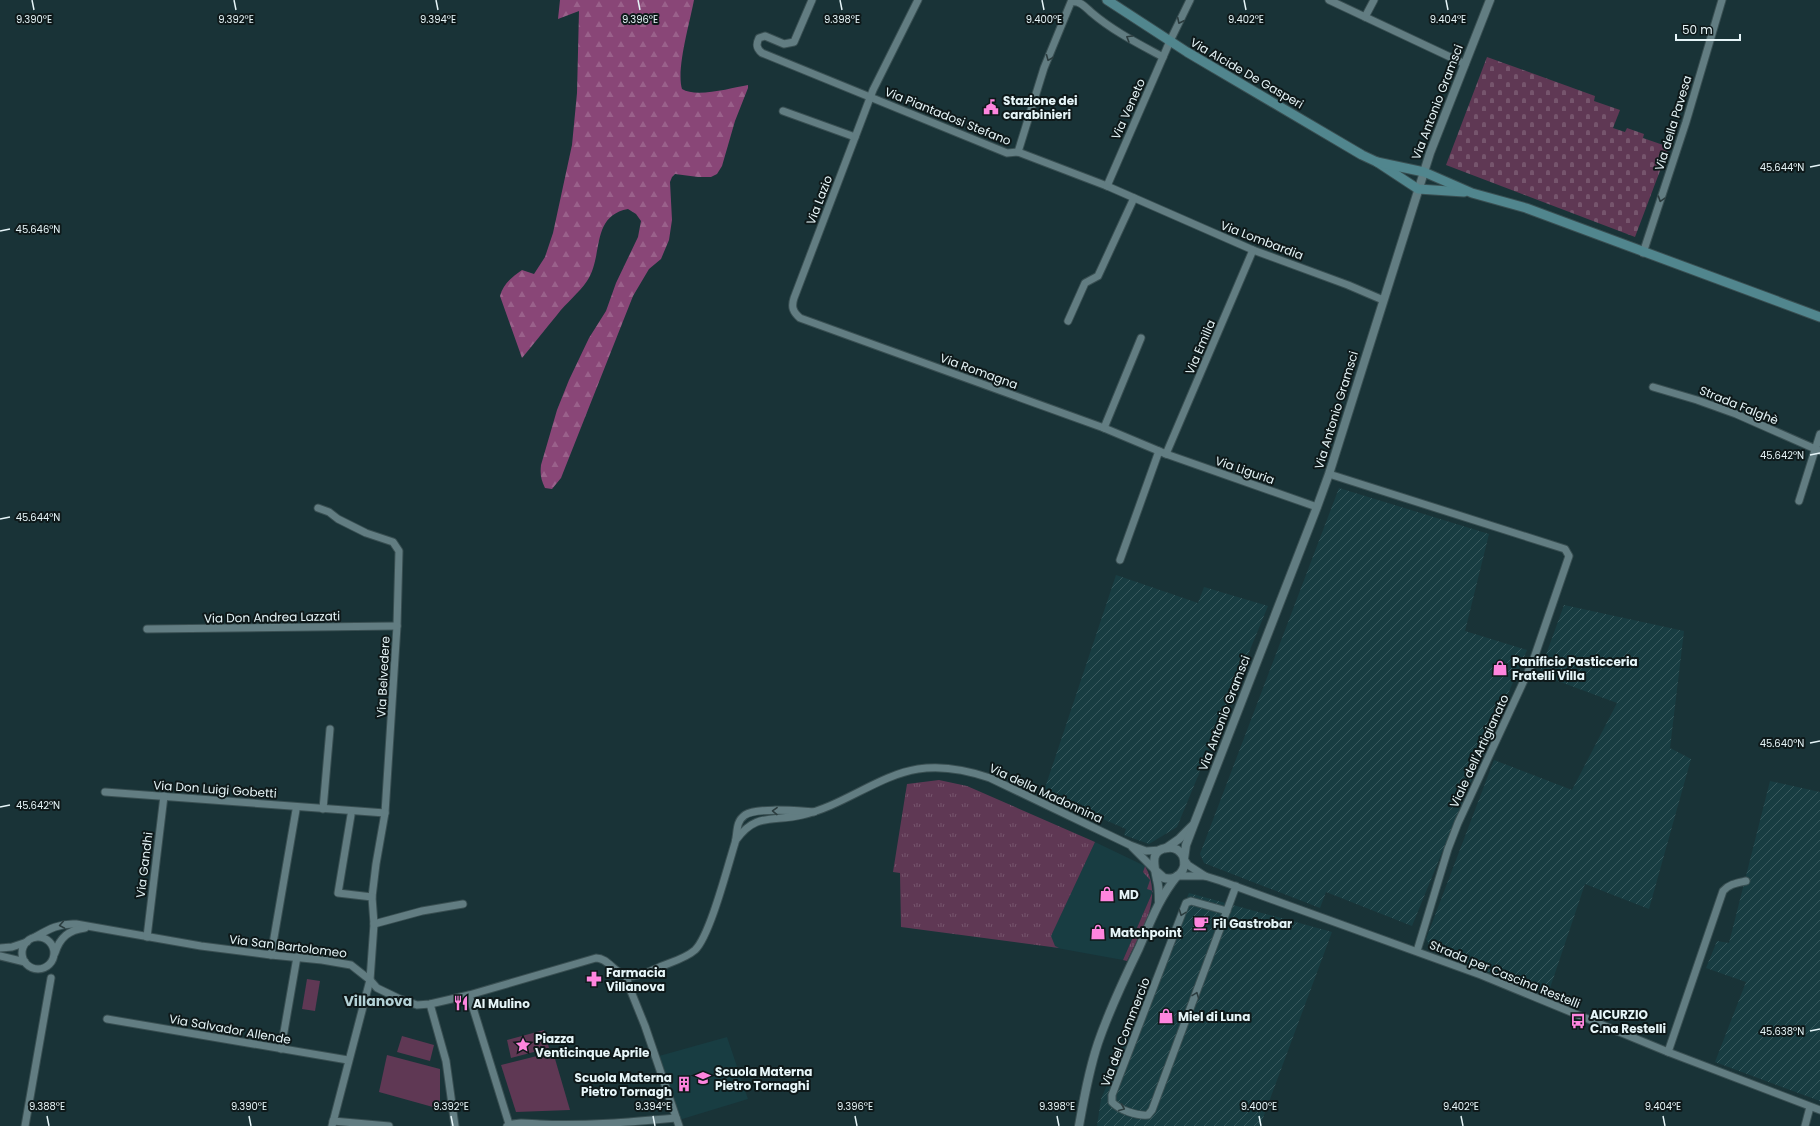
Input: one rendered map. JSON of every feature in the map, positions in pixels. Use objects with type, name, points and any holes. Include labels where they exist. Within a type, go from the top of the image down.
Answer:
[{"type":"main road","name":"Via Alcide De Gasperi","points":[[1106,0],[1170,41],[1362,155],[1377,162],[1418,189]]},
{"type":"main road","name":"Via Alcide De Gasperi","points":[[1377,162],[1424,172],[1472,193]]},
{"type":"main road","points":[[1418,189],[1472,193],[1526,208],[1643,253],[1820,317]]},
{"type":"street","name":"Via Piantadosi Stefano","points":[[812,0],[794,42],[784,44],[765,36],[759,38],[756,44],[758,49],[762,53],[1007,153],[1018,152],[1107,186]]},
{"type":"street","name":"Via Lazio","points":[[794,312],[792,305],[794,298],[870,97],[918,0]]},
{"type":"street","name":"Via Veneto","points":[[1107,186],[1170,41],[1190,0]]},
{"type":"street","points":[[1329,0],[1465,64]]},
{"type":"street","points":[[1365,17],[1374,0]]},
{"type":"street","name":"Via Antonio Gramsci","points":[[1184,859],[1186,845],[1329,474],[1418,189],[1490,0]]},
{"type":"street","name":"Via della Pavesa","points":[[1643,253],[1686,122],[1722,0]]},
{"type":"street","points":[[1018,152],[1044,68],[1071,2],[1075,1],[1080,3],[1128,38],[1163,57]]},
{"type":"street","points":[[783,111],[855,137]]},
{"type":"street","name":"Via Lombardia","points":[[1107,186],[1253,250],[1348,285],[1383,300]]},
{"type":"street","points":[[1068,321],[1085,283],[1098,276],[1134,198]]},
{"type":"street","name":"Via Emilia","points":[[1162,452],[1253,250]]},
{"type":"street","name":"Via Romagna","points":[[794,312],[800,318],[1104,428],[1162,452]]},
{"type":"street","points":[[1104,428],[1141,338]]},
{"type":"street","name":"Strada Falghè","points":[[1653,387],[1698,400],[1736,414],[1818,450]]},
{"type":"street","points":[[1799,501],[1818,450],[1820,434]]},
{"type":"street","points":[[1120,560],[1162,452]]},
{"type":"street","name":"Via Liguria","points":[[1162,452],[1317,507]]},
{"type":"street","name":"Viale dell'Artigianato","points":[[1329,474],[1565,549],[1569,556],[1533,661],[1458,822],[1448,849],[1417,951]]},
{"type":"street","name":"Via Belvedere","points":[[318,508],[329,512],[338,519],[366,533],[393,542],[399,551],[397,626],[385,813],[372,897],[374,924],[370,980],[332,1123]]},
{"type":"street","name":"Via Don Andrea Lazzati","points":[[147,629],[397,626]]},
{"type":"street","points":[[323,809],[330,729]]},
{"type":"street","name":"Via della Madonnina","points":[[736,840],[745,829],[756,821],[791,818],[814,812],[836,804],[903,773],[925,768],[949,768],[990,778],[1130,845],[1146,851],[1164,849]]},
{"type":"street","name":"Via Don Luigi Gobetti","points":[[105,792],[385,813]]},
{"type":"street","name":"Via Gandhi","points":[[147,937],[164,796]]},
{"type":"street","points":[[271,955],[296,810]]},
{"type":"street","name":"Via della Madonnina","points":[[627,976],[646,973],[685,957],[696,949],[706,930],[736,840],[738,824],[742,817],[759,811],[814,812]]},
{"type":"street","points":[[351,815],[338,893],[372,897]]},
{"type":"street","name":"Via Antonio Gramsci","points":[[1164,849],[1179,839],[1194,824]]},
{"type":"street","name":"Via della Madonnina","points":[[1130,845],[1155,870]]},
{"type":"street","points":[[1159,903],[1154,859],[1164,849],[1177,850],[1188,865],[1205,876],[1236,886]]},
{"type":"street","points":[[1079,1126],[1084,1096],[1098,1044],[1120,990],[1159,903],[1168,888],[1184,869],[1184,859]]},
{"type":"street","points":[[1155,870],[1160,876],[1166,879],[1177,876],[1205,876]]},
{"type":"street","points":[[1668,1052],[1723,891],[1726,887],[1746,881]]},
{"type":"street","name":"Strada per Cascina Restelli","points":[[1236,886],[1417,951],[1524,992],[1668,1052],[1820,1110]]},
{"type":"street","name":"Via del Commercio","points":[[1227,911],[1191,902],[1186,903],[1112,1095],[1112,1102],[1116,1107],[1142,1116],[1148,1115],[1152,1110],[1227,911],[1236,886]]},
{"type":"street","points":[[374,924],[463,904]]},
{"type":"street","name":"Via San Bartolomeo","points":[[0,948],[12,947],[27,942],[61,924],[76,924],[147,937],[351,965],[370,980],[377,988],[417,1005],[430,1004],[469,995],[596,958],[602,959],[617,971],[627,976]]},
{"type":"street","name":"Via San Bartolomeo","points":[[43,969],[50,964],[59,943],[67,933],[77,929],[92,927]]},
{"type":"street","points":[[26,1126],[54,956],[54,948],[50,942],[43,938],[35,937]]},
{"type":"street","points":[[25,962],[22,952],[27,942]]},
{"type":"street","points":[[0,956],[25,962],[33,968],[43,969],[48,972],[51,978]]},
{"type":"street","points":[[281,1049],[297,957]]},
{"type":"street","points":[[627,976],[628,984],[645,1026],[679,1126]]},
{"type":"street","points":[[469,995],[508,1125],[614,1125],[676,1118]]},
{"type":"street","points":[[430,1004],[446,1061],[455,1126]]},
{"type":"street","name":"Via Salvador Allende","points":[[108,1019],[348,1060]]},
{"type":"street","points":[[1806,1126],[1810,1106]]},
{"type":"street","points":[[332,1123],[388,1126]]},
{"type":"shaded area","points":[[1339,488],[1489,534],[1465,631],[1527,650],[1485,747],[1412,926],[1326,892],[1320,908],[1204,863],[1200,854]]},
{"type":"shaded area","points":[[1116,575],[1198,603],[1204,587],[1268,606],[1177,827],[1149,844],[1124,835],[1126,829],[1089,813],[1087,819],[1042,797]]},
{"type":"shaded area","points":[[1564,605],[1684,631],[1670,748],[1691,759],[1649,909],[1585,884],[1548,994],[1433,951],[1426,939],[1494,760],[1572,790],[1617,703],[1539,674]]},
{"type":"shaded area","points":[[1770,781],[1820,792],[1820,1101],[1715,1062],[1746,982],[1706,968],[1717,941],[1729,943]]},
{"type":"shaded area","points":[[1095,842],[1145,866],[1143,872],[1151,880],[1153,891],[1123,960],[1046,946]]},
{"type":"shaded area","points":[[1189,893],[1332,932],[1260,1126],[1097,1126],[1101,1099]]},
{"type":"shaded area","name":"Scuola Materna Pietro Tornaghi","points":[[727,1037],[748,1099],[679,1120],[659,1056]]},
{"type":"green space","points":[[560,0],[694,0],[682,58],[682,89],[688,92],[696,93],[748,85],[748,88],[735,121],[722,166],[717,174],[711,177],[698,177],[675,174],[672,177],[670,182],[672,220],[669,240],[661,259],[649,269],[633,296],[561,478],[552,489],[545,488],[541,477],[541,465],[557,410],[569,380],[589,338],[606,311],[616,283],[638,237],[641,221],[636,214],[628,209],[616,213],[608,220],[603,228],[592,271],[587,281],[522,358],[500,296],[503,288],[511,278],[522,270],[534,274],[545,257],[553,233],[572,145],[577,93],[579,11],[558,19]]},
{"type":"green space","points":[[1487,57],[1595,96],[1594,101],[1620,110],[1613,128],[1625,132],[1627,128],[1644,134],[1643,138],[1669,147],[1635,237],[1446,165]]},
{"type":"green space","points":[[939,780],[967,786],[1095,842],[1051,936],[1055,946],[1059,948],[901,927],[900,873],[893,872],[907,784]]},
{"type":"green space","points":[[1145,866],[1150,879],[1152,891],[1147,889],[1150,880],[1143,872]]},
{"type":"green space","points":[[1152,893],[1151,903],[1144,926],[1127,961],[1123,960]]},
{"type":"green space","points":[[307,979],[320,981],[315,1011],[302,1009]]},
{"type":"green space","points":[[544,1030],[549,1048],[511,1058],[507,1040]]},
{"type":"green space","points":[[402,1036],[434,1045],[430,1061],[397,1052]]},
{"type":"green space","points":[[553,1052],[570,1110],[516,1112],[501,1065]]},
{"type":"green space","points":[[387,1055],[440,1069],[440,1109],[379,1092]]},
{"type":"place","name":"Stazione dei carabinieri","points":[[991,107]]},
{"type":"place","name":"Panificio Pasticceria Fratelli Villa","points":[[1500,668]]},
{"type":"place","name":"MD","points":[[1107,894]]},
{"type":"place","name":"Fil Gastrobar","points":[[1201,923]]},
{"type":"place","name":"Matchpoint","points":[[1098,932]]},
{"type":"place","name":"Farmacia Villanova","points":[[594,979]]},
{"type":"place","name":"Al Mulino","points":[[461,1003]]},
{"type":"place","name":"Miel di Luna","points":[[1166,1016]]},
{"type":"place","name":"AICURZIO C.na Restelli","points":[[1578,1021]]},
{"type":"place","name":"Piazza Venticinque Aprile","points":[[523,1045]]},
{"type":"place","name":"Scuola Materna Pietro Tornaghi","points":[[703,1078]]},
{"type":"place","name":"Scuola Materna Pietro Tornagh","points":[[684,1084]]},
{"type":"district","name":"Villanova","points":[[378,1001]]}]
